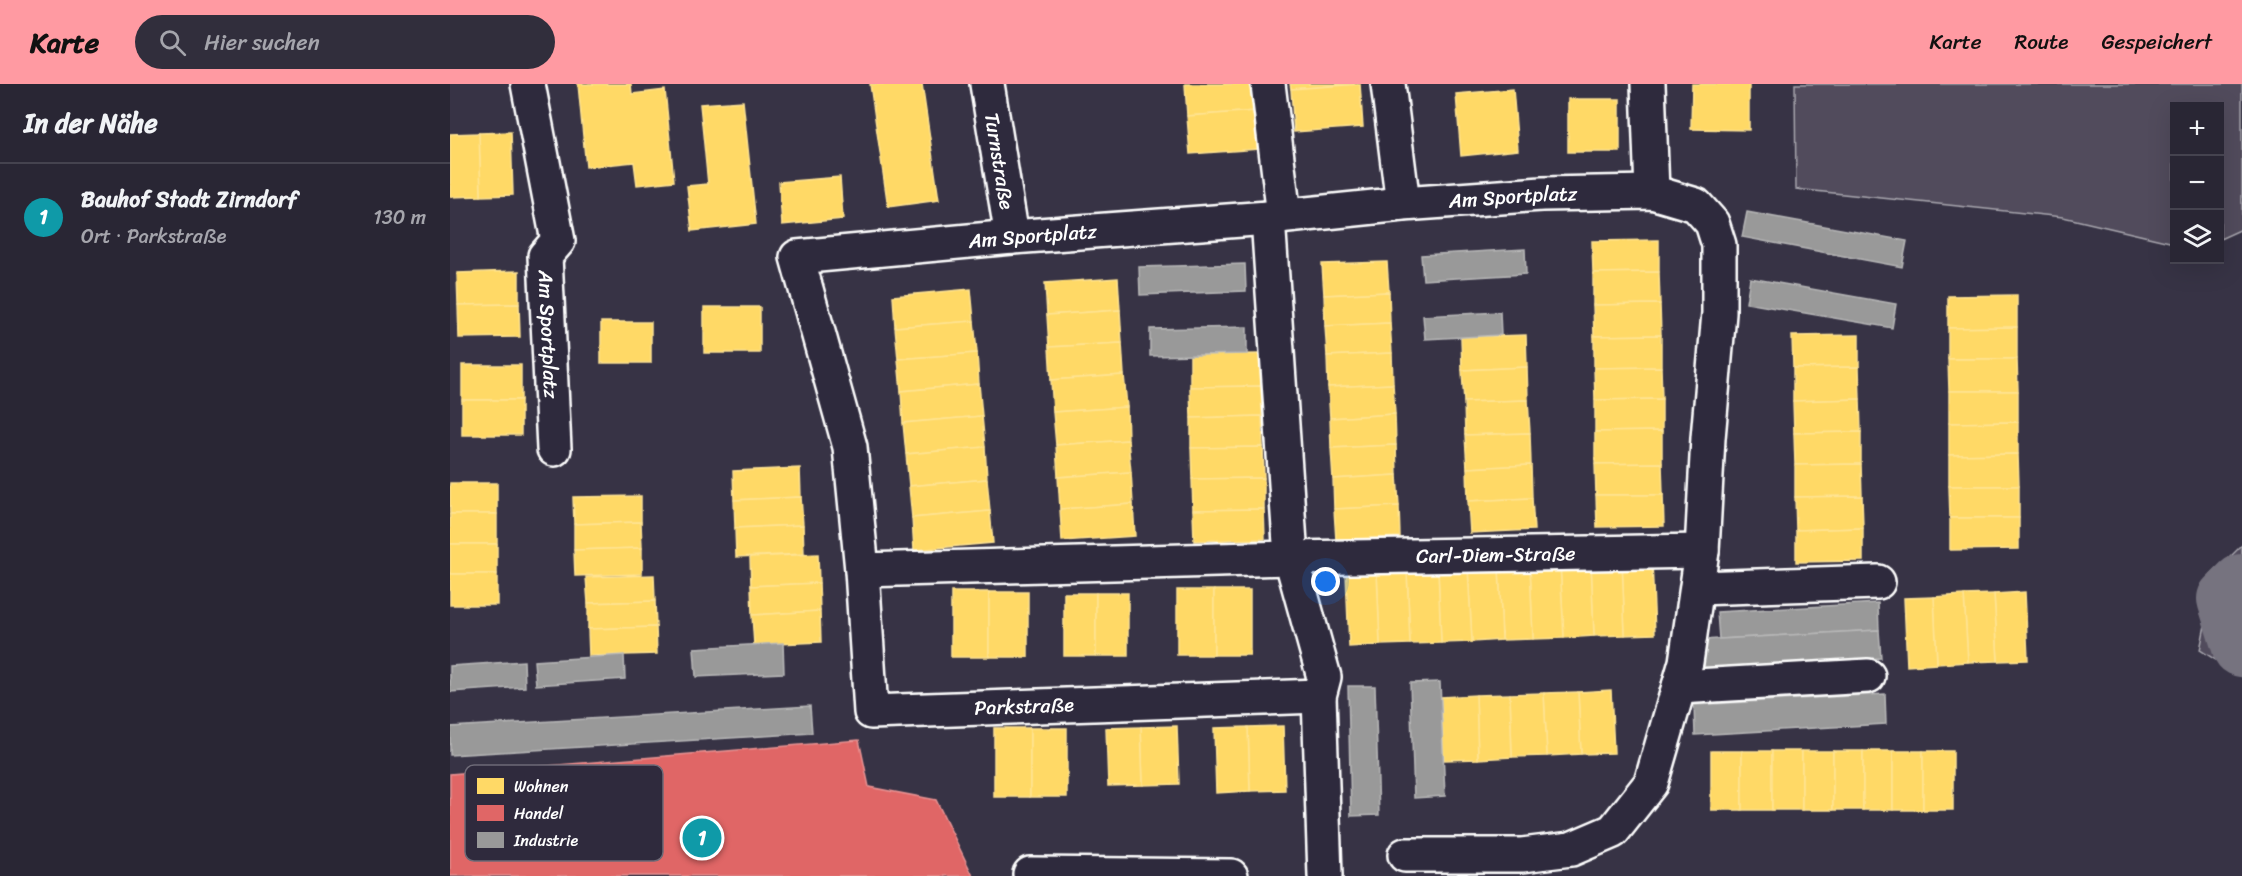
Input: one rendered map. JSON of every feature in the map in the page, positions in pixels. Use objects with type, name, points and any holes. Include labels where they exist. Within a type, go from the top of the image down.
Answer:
[{"type":"street","name":"Am Sportplatz","points":[[528,84],[558,241],[545,256],[554,449]]},
{"type":"street","name":"Turnstraße","points":[[987,84],[1012,237]]},
{"type":"street","points":[[1268,84],[1291,558],[1324,677],[1319,696],[1325,876]]},
{"type":"street","points":[[1388,84],[1403,204]]},
{"type":"street","points":[[1405,855],[1522,855],[1571,849],[1613,831],[1652,783],[1686,662],[1702,551],[1708,438],[1719,313],[1719,245],[1712,224],[1696,206],[1652,192],[1648,84]]},
{"type":"street","name":"Am Sportplatz","points":[[797,257],[1012,237],[1276,217],[1403,204],[1542,194],[1652,192]]},
{"type":"street","name":"Parkstraße","points":[[797,257],[850,447],[862,570],[871,712],[1319,696]]},
{"type":"street","name":"Carl-Diem-Straße","points":[[1291,558],[1702,551]]},
{"type":"street","points":[[862,570],[1291,558]]},
{"type":"street","points":[[1697,588],[1878,582]]},
{"type":"street","points":[[1679,687],[1868,676]]},
{"type":"street","points":[[1030,874],[1231,876]]},
{"type":"shaded area","points":[[1795,84],[2242,84],[2242,229],[2224,237],[2224,102],[2170,102],[2170,242],[2063,217],[1796,189]]},
{"type":"shaded area","points":[[2242,545],[2242,677],[2200,650],[2216,571]]},
{"type":"building: Wohnen","points":[[578,84],[631,84],[632,94],[665,90],[674,181],[637,185],[634,162],[586,167]]},
{"type":"building: Wohnen","points":[[870,84],[922,84],[939,200],[888,207]]},
{"type":"building: Wohnen","points":[[1185,84],[1254,84],[1256,111],[1187,116]]},
{"type":"building: Wohnen","points":[[1290,84],[1356,84],[1291,89]]},
{"type":"building: Wohnen","points":[[1360,84],[1363,127],[1294,132],[1291,89]]},
{"type":"building: Wohnen","points":[[1692,84],[1749,84],[1749,130],[1691,129]]},
{"type":"building: Wohnen","points":[[1513,89],[1518,150],[1461,156],[1456,94]]},
{"type":"building: Wohnen","points":[[1568,99],[1620,99],[1620,152],[1568,152]]},
{"type":"building: Wohnen","points":[[743,101],[756,224],[692,231],[687,186],[708,184],[700,104]]},
{"type":"building: Wohnen","points":[[1256,111],[1259,149],[1190,154],[1187,116]]},
{"type":"building: Wohnen","points":[[511,132],[513,195],[481,196],[479,133]]},
{"type":"building: Wohnen","points":[[479,133],[481,196],[450,197],[450,134]]},
{"type":"building: Wohnen","points":[[840,177],[843,219],[782,225],[779,182]]},
{"type":"building: Wohnen","points":[[1659,240],[1659,272],[1593,273],[1592,241]]},
{"type":"building: Wohnen","points":[[1387,262],[1389,292],[1324,295],[1322,264]]},
{"type":"building: Wohnen","points":[[519,271],[519,304],[458,305],[457,273]]},
{"type":"building: Wohnen","points":[[1659,272],[1660,304],[1593,305],[1593,273]]},
{"type":"building: Wohnen","points":[[1118,278],[1120,310],[1047,315],[1045,283]]},
{"type":"building: Wohnen","points":[[971,289],[974,321],[895,327],[893,296]]},
{"type":"building: Wohnen","points":[[1389,292],[1390,323],[1325,326],[1324,295]]},
{"type":"building: Wohnen","points":[[2017,295],[2017,327],[1948,328],[1948,296]]},
{"type":"building: Wohnen","points":[[519,304],[520,337],[459,338],[458,305]]},
{"type":"building: Wohnen","points":[[1660,304],[1661,335],[1594,336],[1593,305]]},
{"type":"building: Wohnen","points":[[704,307],[760,307],[760,353],[704,353]]},
{"type":"building: Wohnen","points":[[1120,310],[1122,343],[1049,347],[1047,315]]},
{"type":"building: Wohnen","points":[[974,321],[977,353],[898,359],[895,327]]},
{"type":"building: Wohnen","points":[[601,322],[651,322],[651,363],[601,363]]},
{"type":"building: Wohnen","points":[[1390,323],[1392,353],[1327,356],[1325,326]]},
{"type":"building: Wohnen","points":[[2017,327],[2017,359],[1948,359],[1948,328]]},
{"type":"building: Wohnen","points":[[1526,335],[1527,367],[1462,370],[1461,337]]},
{"type":"building: Wohnen","points":[[1661,335],[1661,367],[1594,368],[1594,336]]},
{"type":"building: Wohnen","points":[[1859,335],[1859,367],[1793,368],[1792,336]]},
{"type":"building: Wohnen","points":[[1122,343],[1124,375],[1051,380],[1049,347]]},
{"type":"building: Wohnen","points":[[977,353],[979,384],[901,391],[898,359]]},
{"type":"building: Wohnen","points":[[1392,353],[1393,384],[1328,387],[1327,356]]},
{"type":"building: Wohnen","points":[[1261,354],[1261,386],[1190,387],[1190,355]]},
{"type":"building: Wohnen","points":[[1948,359],[2017,359],[2018,391],[1949,391]]},
{"type":"building: Wohnen","points":[[462,365],[521,365],[521,400],[462,400]]},
{"type":"building: Wohnen","points":[[1527,367],[1528,400],[1464,402],[1462,370]]},
{"type":"building: Wohnen","points":[[1661,367],[1662,399],[1595,400],[1594,368]]},
{"type":"building: Wohnen","points":[[1859,367],[1860,399],[1793,401],[1793,368]]},
{"type":"building: Wohnen","points":[[1124,375],[1127,407],[1053,412],[1051,380]]},
{"type":"building: Wohnen","points":[[979,384],[982,416],[903,423],[901,391]]},
{"type":"building: Wohnen","points":[[1393,384],[1395,414],[1330,418],[1328,387]]},
{"type":"building: Wohnen","points":[[1261,386],[1262,416],[1191,418],[1190,387]]},
{"type":"building: Wohnen","points":[[1949,391],[2018,391],[2018,422],[1949,423]]},
{"type":"building: Wohnen","points":[[1662,399],[1662,431],[1595,432],[1595,400]]},
{"type":"building: Wohnen","points":[[1860,399],[1861,432],[1794,433],[1793,401]]},
{"type":"building: Wohnen","points":[[462,400],[521,400],[521,435],[462,435]]},
{"type":"building: Wohnen","points":[[1528,400],[1530,433],[1465,435],[1464,402]]},
{"type":"building: Wohnen","points":[[1127,407],[1128,440],[1056,445],[1053,412]]},
{"type":"building: Wohnen","points":[[1395,414],[1396,445],[1331,448],[1330,418]]},
{"type":"building: Wohnen","points":[[982,416],[985,447],[906,454],[903,423]]},
{"type":"building: Wohnen","points":[[1262,416],[1263,447],[1191,448],[1191,418]]},
{"type":"building: Wohnen","points":[[2018,422],[2018,454],[1949,455],[1949,423]]},
{"type":"building: Wohnen","points":[[1662,431],[1662,463],[1595,464],[1595,432]]},
{"type":"building: Wohnen","points":[[1861,432],[1861,464],[1795,465],[1794,433]]},
{"type":"building: Wohnen","points":[[1530,433],[1531,465],[1467,468],[1465,435]]},
{"type":"building: Wohnen","points":[[1128,440],[1131,472],[1058,477],[1056,445]]},
{"type":"building: Wohnen","points":[[1396,445],[1397,475],[1333,479],[1331,448]]},
{"type":"building: Wohnen","points":[[985,447],[987,479],[909,486],[906,454]]},
{"type":"building: Wohnen","points":[[1263,447],[1264,478],[1192,479],[1191,448]]},
{"type":"building: Wohnen","points":[[2018,454],[2019,486],[1949,486],[1949,455]]},
{"type":"building: Wohnen","points":[[1662,463],[1663,495],[1596,495],[1595,464]]},
{"type":"building: Wohnen","points":[[1861,464],[1862,496],[1795,497],[1795,465]]},
{"type":"building: Wohnen","points":[[1531,465],[1532,498],[1468,501],[1467,468]]},
{"type":"building: Wohnen","points":[[800,468],[801,497],[734,500],[733,471]]},
{"type":"building: Wohnen","points":[[1131,472],[1133,504],[1060,509],[1058,477]]},
{"type":"building: Wohnen","points":[[1397,475],[1399,506],[1334,509],[1333,479]]},
{"type":"building: Wohnen","points":[[1264,478],[1264,509],[1193,510],[1192,479]]},
{"type":"building: Wohnen","points":[[987,479],[990,511],[912,518],[909,486]]},
{"type":"building: Wohnen","points":[[450,483],[497,483],[497,514],[450,514]]},
{"type":"building: Wohnen","points":[[1949,486],[2019,486],[2019,518],[1950,518]]},
{"type":"building: Wohnen","points":[[1596,495],[1663,495],[1664,526],[1597,527]]},
{"type":"building: Wohnen","points":[[641,496],[641,522],[574,524],[573,497]]},
{"type":"building: Wohnen","points":[[1862,496],[1863,528],[1796,530],[1795,497]]},
{"type":"building: Wohnen","points":[[801,497],[803,525],[735,528],[734,500]]},
{"type":"building: Wohnen","points":[[1532,498],[1534,530],[1470,533],[1468,501]]},
{"type":"building: Wohnen","points":[[1133,504],[1135,536],[1062,541],[1060,509]]},
{"type":"building: Wohnen","points":[[1399,506],[1400,537],[1336,540],[1334,509]]},
{"type":"building: Wohnen","points":[[1264,509],[1265,539],[1194,541],[1193,510]]},
{"type":"building: Wohnen","points":[[990,511],[993,543],[914,550],[912,518]]},
{"type":"building: Wohnen","points":[[450,514],[497,514],[497,544],[450,544]]},
{"type":"building: Wohnen","points":[[1950,518],[2019,518],[2019,549],[1950,550]]},
{"type":"building: Wohnen","points":[[641,522],[642,548],[574,550],[574,524]]},
{"type":"building: Wohnen","points":[[803,525],[804,554],[736,557],[735,528]]},
{"type":"building: Wohnen","points":[[1863,528],[1863,561],[1796,562],[1796,530]]},
{"type":"building: Wohnen","points":[[450,544],[497,544],[497,574],[450,574]]},
{"type":"building: Wohnen","points":[[642,548],[642,574],[575,576],[574,550]]},
{"type":"building: Wohnen","points":[[818,554],[819,583],[751,586],[750,557]]},
{"type":"building: Wohnen","points":[[1652,561],[1655,634],[1625,635],[1622,562]]},
{"type":"building: Wohnen","points":[[1622,562],[1625,635],[1594,636],[1591,563]]},
{"type":"building: Wohnen","points":[[1591,563],[1594,636],[1564,638],[1560,564]]},
{"type":"building: Wohnen","points":[[1560,564],[1564,638],[1533,639],[1530,566]]},
{"type":"building: Wohnen","points":[[1530,566],[1533,639],[1502,640],[1499,567]]},
{"type":"building: Wohnen","points":[[1499,567],[1502,640],[1472,642],[1468,568]]},
{"type":"building: Wohnen","points":[[1468,568],[1472,642],[1441,643],[1438,570]]},
{"type":"building: Wohnen","points":[[1438,570],[1441,643],[1410,644],[1407,571]]},
{"type":"building: Wohnen","points":[[1407,571],[1410,644],[1380,645],[1377,572]]},
{"type":"building: Wohnen","points":[[1377,572],[1380,645],[1349,647],[1346,574]]},
{"type":"building: Wohnen","points":[[450,574],[497,574],[497,605],[450,605]]},
{"type":"building: Wohnen","points":[[654,575],[655,601],[588,603],[586,577]]},
{"type":"building: Wohnen","points":[[819,583],[820,611],[752,615],[751,586]]},
{"type":"building: Wohnen","points":[[1177,590],[1214,590],[1214,655],[1177,655]]},
{"type":"building: Wohnen","points":[[1214,590],[1250,590],[1250,655],[1214,655]]},
{"type":"building: Wohnen","points":[[951,592],[989,592],[989,657],[951,657]]},
{"type":"building: Wohnen","points":[[989,592],[1028,592],[1028,657],[989,657]]},
{"type":"building: Wohnen","points":[[2025,592],[2028,660],[1998,661],[1994,594]]},
{"type":"building: Wohnen","points":[[1064,593],[1096,593],[1096,656],[1064,656]]},
{"type":"building: Wohnen","points":[[1096,593],[1128,593],[1128,656],[1096,656]]},
{"type":"building: Wohnen","points":[[1994,594],[1998,661],[1968,662],[1964,595]]},
{"type":"building: Wohnen","points":[[1964,595],[1968,662],[1937,664],[1934,597]]},
{"type":"building: Wohnen","points":[[1934,597],[1937,664],[1907,666],[1904,598]]},
{"type":"building: Wohnen","points":[[655,601],[656,627],[588,629],[588,603]]},
{"type":"building: Wohnen","points":[[820,611],[821,642],[754,645],[752,615]]},
{"type":"building: Wohnen","points":[[656,627],[657,654],[589,656],[588,629]]},
{"type":"building: Wohnen","points":[[1611,690],[1614,753],[1581,754],[1578,692]]},
{"type":"building: Wohnen","points":[[1578,692],[1581,754],[1547,756],[1544,693]]},
{"type":"building: Wohnen","points":[[1544,693],[1547,756],[1512,757],[1510,694]]},
{"type":"building: Wohnen","points":[[1510,694],[1512,757],[1478,759],[1476,695]]},
{"type":"building: Wohnen","points":[[1476,695],[1478,759],[1444,760],[1441,697]]},
{"type":"building: Wohnen","points":[[1177,726],[1179,784],[1143,785],[1141,727]]},
{"type":"building: Wohnen","points":[[1283,726],[1285,790],[1250,791],[1248,727]]},
{"type":"building: Wohnen","points":[[1141,727],[1143,785],[1108,786],[1106,728]]},
{"type":"building: Wohnen","points":[[1248,727],[1250,791],[1216,793],[1214,728]]},
{"type":"building: Wohnen","points":[[994,728],[1030,728],[1030,797],[994,797]]},
{"type":"building: Wohnen","points":[[1030,728],[1067,728],[1067,797],[1030,797]]},
{"type":"building: Wohnen","points":[[1711,751],[1742,751],[1742,810],[1711,810]]},
{"type":"building: Wohnen","points":[[1742,751],[1772,751],[1772,810],[1742,810]]},
{"type":"building: Wohnen","points":[[1772,751],[1802,751],[1802,810],[1772,810]]},
{"type":"building: Wohnen","points":[[1802,751],[1833,751],[1833,810],[1802,810]]},
{"type":"building: Wohnen","points":[[1833,751],[1863,751],[1863,810],[1833,810]]},
{"type":"building: Wohnen","points":[[1863,751],[1893,751],[1893,810],[1863,810]]},
{"type":"building: Wohnen","points":[[1893,751],[1923,751],[1923,810],[1893,810]]},
{"type":"building: Wohnen","points":[[1923,751],[1953,751],[1953,810],[1923,810]]},
{"type":"building: Wohnen","points":[[872,844],[919,855],[915,869],[942,876],[838,876],[844,851],[869,858]]},
{"type":"building: Wohnen","points":[[815,870],[838,876],[814,876]]},
{"type":"building: Handel","points":[[859,740],[869,787],[936,800],[973,876],[450,876],[450,774],[465,773],[465,861],[663,861],[663,765],[558,765]]},
{"type":"building: Industrie","points":[[1747,212],[1907,241],[1902,267],[1742,237]]},
{"type":"building: Industrie","points":[[1525,249],[1526,274],[1423,280],[1421,255]]},
{"type":"building: Industrie","points":[[1245,264],[1246,291],[1140,295],[1139,267]]},
{"type":"building: Industrie","points":[[1750,278],[1896,304],[1892,328],[1746,303]]},
{"type":"building: Industrie","points":[[1500,312],[1501,335],[1425,339],[1423,316]]},
{"type":"building: Industrie","points":[[1247,327],[1247,354],[1150,356],[1150,329]]},
{"type":"building: Industrie","points":[[1878,603],[1879,630],[1719,639],[1717,612]]},
{"type":"building: Industrie","points":[[1879,630],[1881,658],[1704,668],[1702,640]]},
{"type":"building: Industrie","points":[[783,643],[784,673],[696,677],[694,648]]},
{"type":"building: Industrie","points":[[624,655],[625,679],[536,685],[534,661]]},
{"type":"building: Industrie","points":[[524,661],[525,687],[450,692],[450,666]]},
{"type":"building: Industrie","points":[[1440,682],[1445,796],[1414,798],[1410,683]]},
{"type":"building: Industrie","points":[[1348,686],[1375,686],[1379,815],[1351,816]]},
{"type":"building: Industrie","points":[[1885,694],[1886,724],[1695,735],[1694,705]]},
{"type":"building: Industrie","points":[[810,706],[812,733],[450,755],[450,727]]},
{"type":"waterway","points":[[2242,584],[2227,599],[2242,647]]},
{"type":"place","name":"Bauhof Stadt Zirndorf","points":[[702,838]]}]
